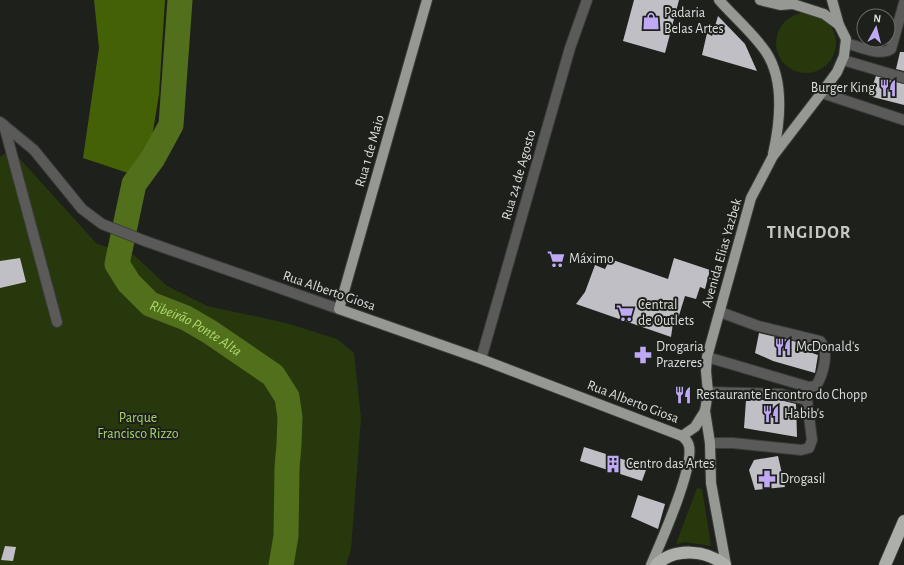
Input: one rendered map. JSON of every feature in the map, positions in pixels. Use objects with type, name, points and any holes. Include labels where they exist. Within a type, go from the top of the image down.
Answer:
[{"type":"highway","points":[[884,565],[904,521]]},
{"type":"highway","points":[[656,565],[670,556],[689,552],[708,555],[725,565]]},
{"type":"main road","name":"Rua 1 de Maio","points":[[340,309],[427,0]]},
{"type":"main road","points":[[719,0],[767,53],[773,68],[778,89],[779,110],[778,134],[773,156]]},
{"type":"main road","points":[[760,0],[780,5],[796,2],[824,14],[839,25]]},
{"type":"main road","points":[[832,0],[846,43]]},
{"type":"main road","name":"Avenida Elias Yazbek","points":[[725,565],[711,483],[710,442],[705,411],[708,392],[706,371],[707,357],[751,198],[773,156],[837,72],[842,60],[846,43]]},
{"type":"main road","name":"Rua Alberto Giosa","points":[[340,309],[481,359],[682,436]]},
{"type":"main road","points":[[651,565],[676,505],[689,457],[690,447],[688,442],[682,436],[695,427],[705,411]]},
{"type":"street","name":"Rua 24 de Agosto","points":[[481,359],[569,51],[587,0]]},
{"type":"street","points":[[846,43],[879,52],[886,52],[891,49],[904,3]]},
{"type":"street","points":[[842,60],[904,78]]},
{"type":"street","points":[[822,93],[904,120]]},
{"type":"street","name":"Rua Alberto Giosa","points":[[2,124],[34,150],[82,209],[102,224],[114,230],[340,309]]},
{"type":"street","points":[[2,124],[57,322]]},
{"type":"street","points":[[707,357],[809,387],[816,386],[822,377],[825,352],[824,345],[820,341],[758,326],[720,312]]},
{"type":"street","points":[[708,392],[781,394],[807,400],[812,440],[808,448],[801,450],[710,442]]},
{"type":"green space","points":[[94,0],[165,0],[159,94],[151,144],[128,173],[83,158],[99,48]]},
{"type":"green space","points":[[806,13],[822,18],[827,22],[831,27],[836,43],[831,59],[827,64],[822,68],[806,73],[790,68],[785,64],[781,59],[776,43],[781,27],[785,22],[790,18]]},
{"type":"green space","name":"Parque Francisco Rizzo","points":[[11,149],[97,244],[134,255],[167,286],[207,306],[286,323],[337,339],[354,353],[361,418],[351,549],[346,565],[0,565],[0,157]]},
{"type":"green space","points":[[697,488],[702,489],[711,546],[685,542],[676,544]]},
{"type":"building","name":"Padaria Belas Artes","points":[[634,0],[679,0],[665,53],[623,41]]},
{"type":"building","points":[[718,16],[745,44],[757,71],[702,55],[707,33],[712,36]]},
{"type":"building","points":[[900,52],[904,52],[904,71],[896,69]]},
{"type":"building","name":"Burger King","points":[[876,76],[904,84],[904,105],[869,96]]},
{"type":"building","points":[[20,258],[26,282],[0,288],[0,261]]},
{"type":"building","points":[[674,258],[710,270],[705,289],[700,287],[696,299],[685,296],[677,322],[673,323],[671,337],[576,304],[585,292],[595,265],[605,269],[610,259],[668,279]]},
{"type":"building","name":"McDonald's","points":[[759,333],[810,345],[812,353],[818,355],[815,373],[773,361],[755,353]]},
{"type":"building","name":"Habib's","points":[[746,400],[780,400],[796,404],[797,437],[744,428]]},
{"type":"building","name":"Centro das Artes","points":[[584,447],[647,467],[642,481],[580,461]]},
{"type":"building","name":"Drogasil","points":[[778,456],[785,487],[755,490],[749,470],[754,460]]},
{"type":"building","points":[[638,495],[665,504],[658,529],[631,517]]},
{"type":"building","points":[[5,546],[16,547],[13,561],[1,560]]},
{"type":"waterway","name":"Ribeirão Ponte Alta","points":[[180,0],[171,125],[153,158],[134,184],[117,264],[129,283],[150,304],[186,318],[210,332],[273,375],[287,397],[290,417],[287,468],[286,536],[281,565]]},
{"type":"place","name":"Padaria Belas Artes","points":[[651,21]]},
{"type":"place","name":"Burger King","points":[[888,88]]},
{"type":"place","name":"Máximo","points":[[556,259]]},
{"type":"place","name":"Central de Outlets","points":[[625,313]]},
{"type":"place","name":"McDonald's","points":[[783,347]]},
{"type":"place","name":"Drogaria Prazeres","points":[[643,355]]},
{"type":"place","name":"Restaurante Encontro do Chopp","points":[[683,395]]},
{"type":"place","name":"Habib's","points":[[771,414]]},
{"type":"place","name":"Centro das Artes","points":[[613,464]]},
{"type":"place","name":"Drogasil","points":[[767,479]]},
{"type":"district","name":"TINGIDOR","points":[[809,233]]}]
